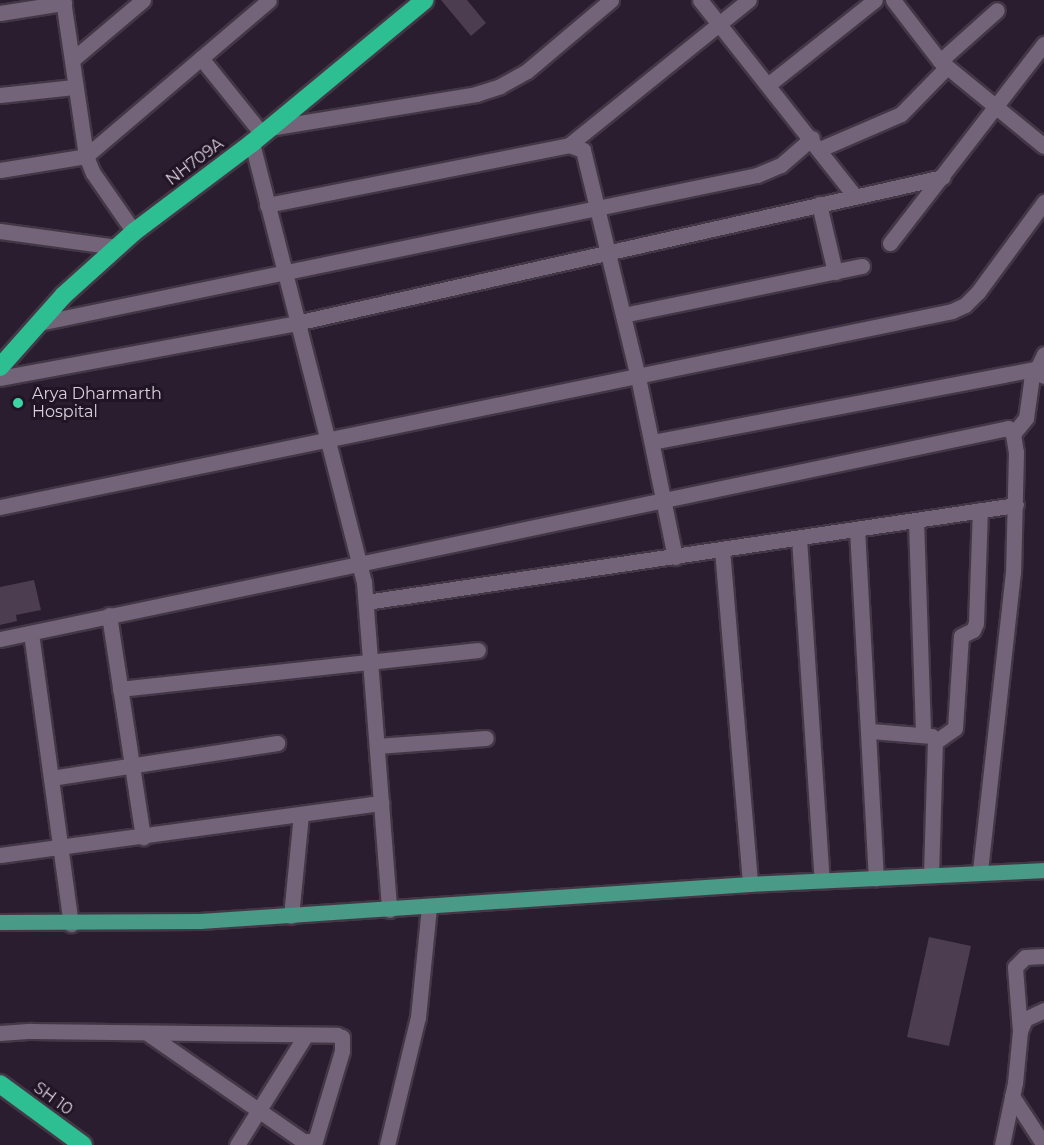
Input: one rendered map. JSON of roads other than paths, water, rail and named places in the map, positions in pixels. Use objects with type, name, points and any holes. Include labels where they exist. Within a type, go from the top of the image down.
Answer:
[{"type":"highway","name":"NH709A","points":[[0,367],[39,323],[134,232],[261,135],[425,0]]},
{"type":"highway","name":"SH 10","points":[[0,1083],[83,1145]]},
{"type":"main road","points":[[0,922],[71,924],[291,916],[750,884],[1044,870]]},
{"type":"street","points":[[72,60],[143,0]]},
{"type":"street","points":[[0,170],[86,156],[269,0]]},
{"type":"street","points":[[261,135],[476,94],[500,86],[527,71],[611,0]]},
{"type":"street","points":[[700,0],[769,84],[855,196]]},
{"type":"street","points":[[267,205],[568,145],[749,0]]},
{"type":"street","points":[[769,84],[875,0]]},
{"type":"street","points":[[893,0],[943,64],[1044,146]]},
{"type":"street","points":[[0,13],[63,2],[86,156],[93,173],[134,232]]},
{"type":"street","points":[[39,323],[766,172],[816,144],[901,114],[943,64],[997,10]]},
{"type":"street","points":[[890,243],[997,108],[1044,44]]},
{"type":"street","points":[[201,57],[261,135],[267,205],[325,440],[361,564],[366,602],[389,910]]},
{"type":"street","points":[[0,95],[74,87]]},
{"type":"street","points":[[568,145],[583,150],[638,377],[675,557]]},
{"type":"street","points":[[0,378],[296,322],[943,177]]},
{"type":"street","points":[[0,507],[638,377],[965,305],[1044,202]]},
{"type":"street","points":[[819,204],[835,272]]},
{"type":"street","points":[[0,231],[117,247]]},
{"type":"street","points":[[623,315],[862,266]]},
{"type":"street","points":[[1013,434],[1026,418],[1044,354]]},
{"type":"street","points":[[652,442],[1040,372]]},
{"type":"street","points":[[0,639],[1008,428],[1013,434],[1016,505],[1013,572],[980,872]]},
{"type":"street","points":[[366,602],[1016,505]]},
{"type":"street","points":[[931,874],[935,742],[940,736],[955,728],[961,636],[973,630],[976,623],[980,510]]},
{"type":"street","points":[[916,520],[923,735]]},
{"type":"street","points":[[857,529],[871,731],[876,878]]},
{"type":"street","points":[[799,538],[822,880]]},
{"type":"street","points":[[722,549],[750,884]]},
{"type":"street","points":[[109,615],[130,765],[143,837]]},
{"type":"street","points":[[31,633],[71,924]]},
{"type":"street","points":[[120,689],[370,659],[478,650]]},
{"type":"street","points":[[871,731],[940,736]]},
{"type":"street","points":[[377,747],[486,738]]},
{"type":"street","points":[[51,778],[277,743]]},
{"type":"street","points":[[0,855],[61,849],[381,803]]},
{"type":"street","points":[[291,916],[301,814]]},
{"type":"street","points":[[387,1145],[418,1017],[429,907]]},
{"type":"street","points":[[1002,1145],[1012,1096],[1020,1031],[1015,967],[1025,957],[1044,956]]},
{"type":"street","points":[[1020,1031],[1025,1019],[1044,1010]]},
{"type":"street","points":[[0,1033],[147,1033],[305,1036],[337,1035],[343,1042],[315,1141],[303,1141],[147,1033]]},
{"type":"street","points":[[237,1145],[305,1036]]},
{"type":"street","points":[[1012,1096],[1044,1145]]},
{"type":"place","name":"Arya Dharmarth Hospital","points":[[18,403]]}]
